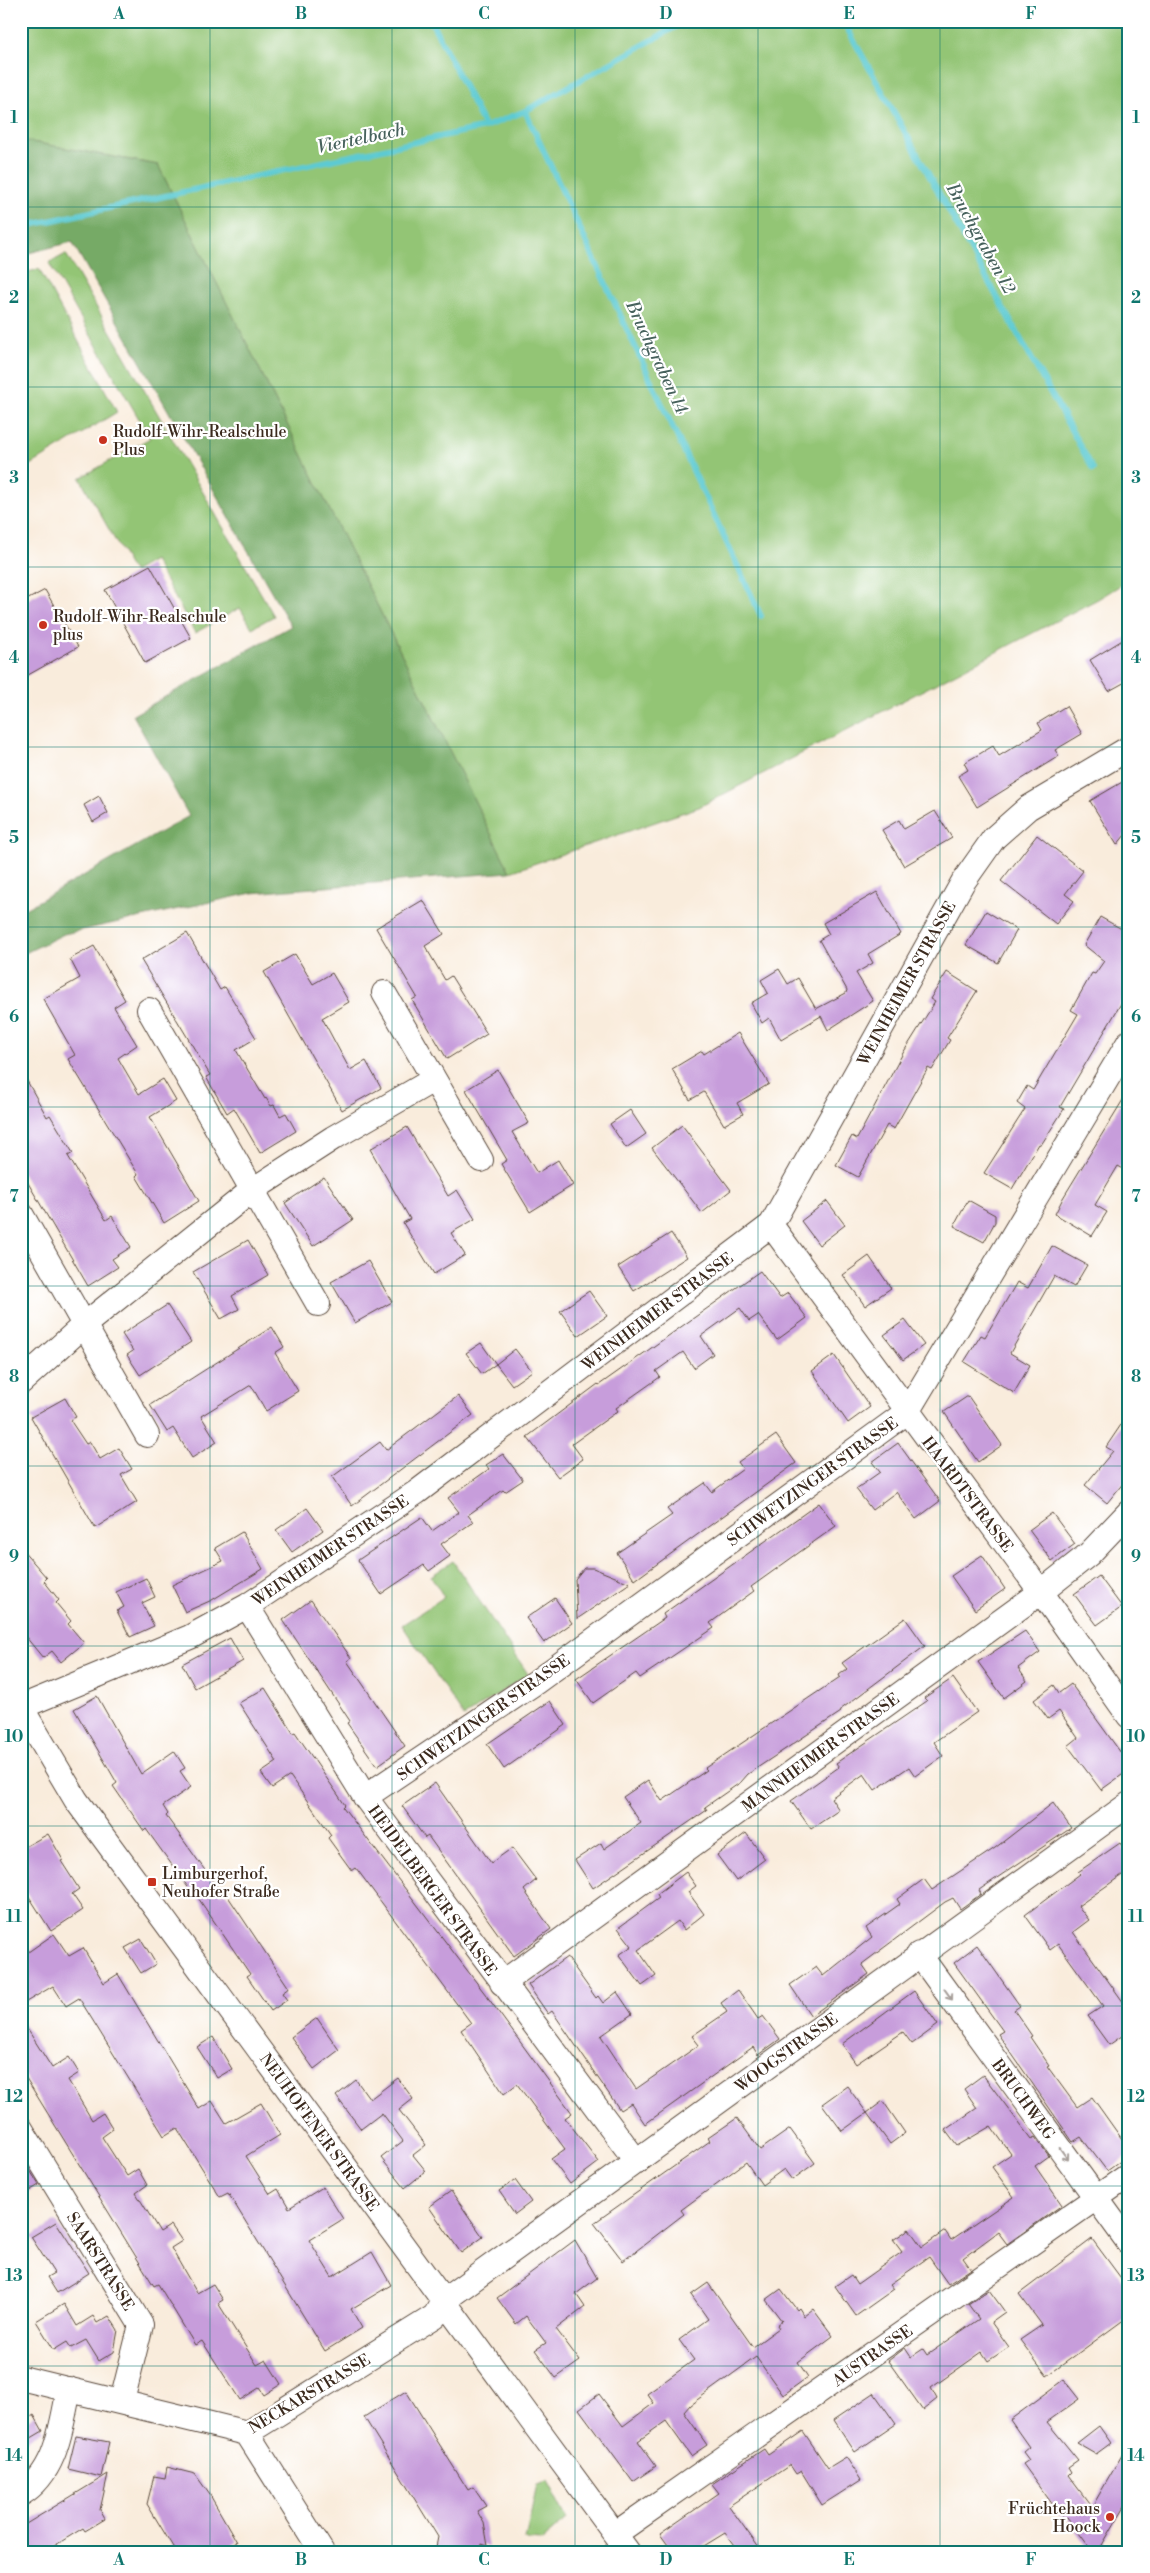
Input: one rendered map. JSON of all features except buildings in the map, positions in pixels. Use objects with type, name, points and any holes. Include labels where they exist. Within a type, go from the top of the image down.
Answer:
[{"type":"street","name":"WEINHEIMER STRASSE","points":[[21,1707],[190,1637],[247,1606],[417,1492],[771,1225],[963,882],[994,838],[1028,808],[1129,748]]},
{"type":"street","points":[[384,993],[481,1160]]},
{"type":"street","points":[[148,1010],[318,1304]]},
{"type":"street","name":"SCHWETZINGER STRASSE","points":[[365,1797],[536,1682],[907,1412],[1129,1042]]},
{"type":"street","points":[[21,1382],[84,1325],[251,1191],[333,1138],[433,1080]]},
{"type":"street","points":[[21,1214],[147,1435]]},
{"type":"street","name":"HAARDTSTRASSE","points":[[771,1225],[1041,1592],[1129,1716]]},
{"type":"street","name":"MANNHEIMER STRASSE","points":[[502,1983],[1041,1592],[1089,1554],[1129,1512]]},
{"type":"street","name":"HEIDELBERGER STRASSE","points":[[247,1606],[365,1797],[637,2162]]},
{"type":"street","name":"NEUHOFENER STRASSE","points":[[21,1707],[76,1800],[621,2543]]},
{"type":"street","name":"WOOGSTRASSE","points":[[443,2301],[1129,1804]]},
{"type":"street","name":"BRUCHWEG","points":[[920,1954],[1129,2243]]},
{"type":"street","name":"SAARSTRASSE","points":[[22,2132],[141,2325],[122,2401]]},
{"type":"street","name":"AUSTRASSE","points":[[621,2543],[1129,2175]]},
{"type":"street","name":"NECKARSTRASSE","points":[[21,2378],[122,2401],[247,2433],[435,2316],[443,2301]]},
{"type":"street","points":[[21,2494],[32,2487],[52,2461],[69,2389]]},
{"type":"street","points":[[247,2433],[322,2552]]},
{"type":"green space","points":[[21,21],[1129,21],[1129,580],[1098,599],[699,807],[510,872],[158,165],[21,140]]},
{"type":"green space","points":[[21,140],[158,165],[510,872],[252,893],[64,934],[21,955],[21,911],[189,816],[133,715],[291,626],[72,242],[21,255]]},
{"type":"green space","points":[[66,254],[274,616],[252,628],[240,608],[195,633],[154,560],[133,572],[80,478],[150,438],[49,263]]},
{"type":"green space","points":[[39,269],[117,412],[21,471],[21,274]]},
{"type":"green space","points":[[453,1561],[528,1674],[464,1717],[402,1625],[444,1597],[431,1576]]},
{"type":"green space","points":[[547,2481],[567,2519],[541,2541],[525,2540],[537,2484]]},
{"type":"waterway","points":[[431,21],[485,127]]},
{"type":"waterway","name":"Viertelbach","points":[[21,227],[485,127],[525,111],[686,21]]},
{"type":"waterway","name":"Bruchgraben 12","points":[[843,21],[1093,469]]},
{"type":"waterway","name":"Bruchgraben 14","points":[[525,111],[761,616]]},
{"type":"place","name":"Rudolf-Wihr-Realschule Plus","points":[[103,440]]},
{"type":"place","name":"Rudolf-Wihr-Realschule plus","points":[[43,625]]},
{"type":"place","name":"Limburgerhof, Neuhofer Straße","points":[[152,1882]]},
{"type":"place","name":"Früchtehaus Hoock","points":[[1110,2517]]}]
